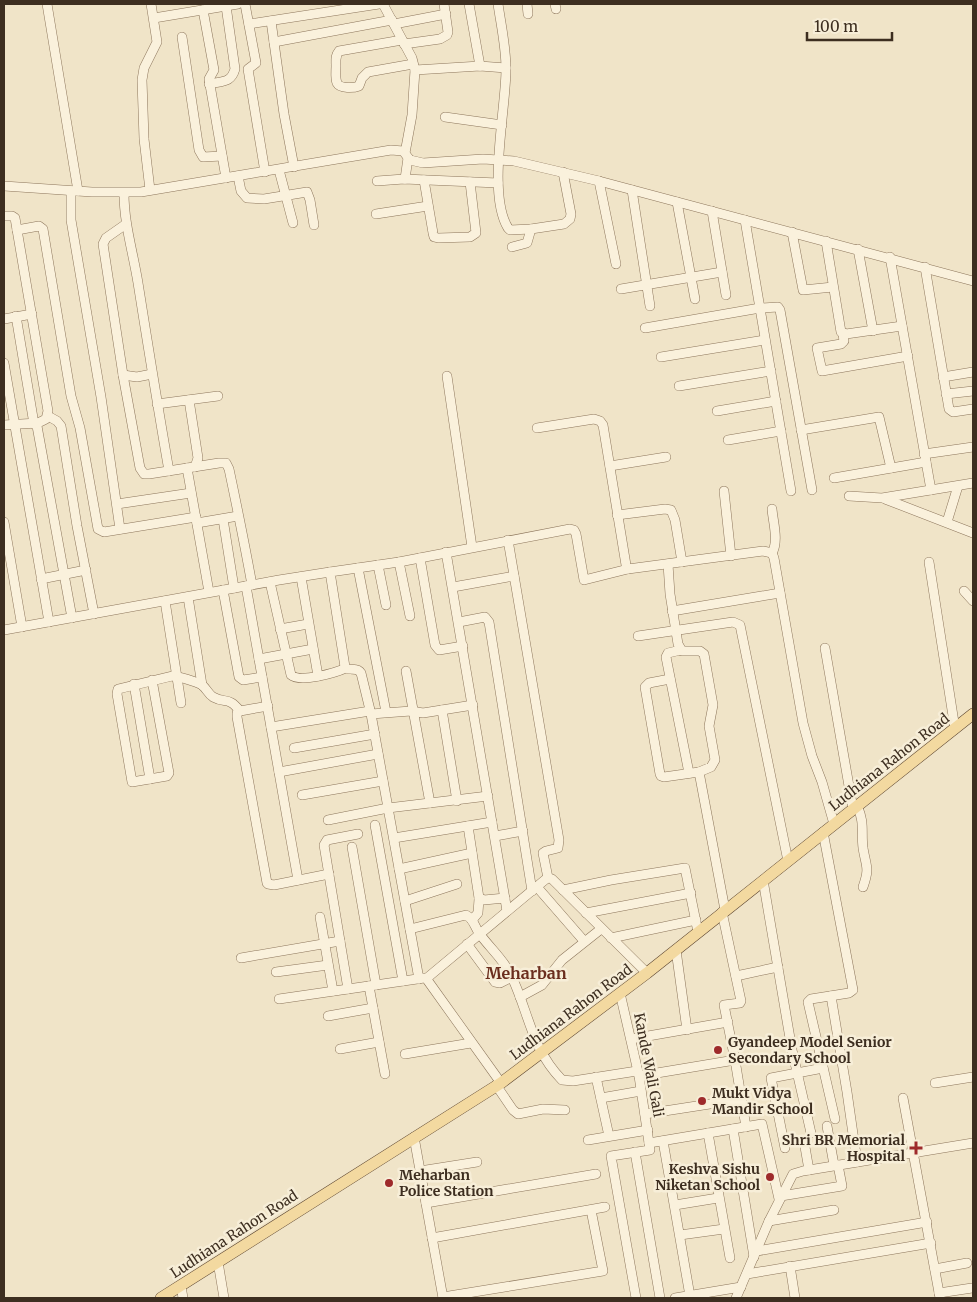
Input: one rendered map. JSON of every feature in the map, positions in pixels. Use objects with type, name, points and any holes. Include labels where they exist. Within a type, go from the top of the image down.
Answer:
[{"type":"main road","name":"Ludhiana Rahon Road","points":[[161,1298],[499,1084],[648,973],[676,950],[697,926],[724,911],[973,714]]},
{"type":"street","points":[[47,4],[75,191],[70,220],[101,396],[120,530]]},
{"type":"street","points":[[150,190],[143,130],[142,80],[146,64],[157,42],[151,4]]},
{"type":"street","points":[[154,18],[238,4]]},
{"type":"street","points":[[245,4],[256,63],[248,69],[265,172]]},
{"type":"street","points":[[249,24],[381,4],[393,22],[414,67],[412,115],[405,179]]},
{"type":"street","points":[[444,4],[447,35],[440,39],[339,51],[336,57],[336,81],[338,85],[356,88],[368,72],[414,67],[480,66],[506,68]]},
{"type":"street","points":[[469,4],[480,66]]},
{"type":"street","points":[[498,4],[506,68],[498,183],[501,211],[510,230],[564,224],[570,219],[571,214],[563,172]]},
{"type":"street","points":[[527,4],[528,14]]},
{"type":"street","points":[[209,84],[232,78],[235,69],[226,6]]},
{"type":"street","points":[[204,10],[214,70],[209,76],[209,84],[226,178]]},
{"type":"street","points":[[274,42],[446,14]]},
{"type":"street","points":[[271,21],[284,114],[294,167]]},
{"type":"street","points":[[182,37],[199,150],[204,158],[222,156]]},
{"type":"street","points":[[445,118],[502,125]]},
{"type":"street","points":[[4,186],[124,193],[279,170],[391,150],[398,150],[413,162],[500,159],[599,181],[973,280]]},
{"type":"street","points":[[279,170],[293,223]]},
{"type":"street","points":[[238,176],[241,191],[247,198],[264,199],[307,192],[314,225]]},
{"type":"street","points":[[378,181],[405,179],[498,183]]},
{"type":"street","points":[[424,180],[434,236],[438,238],[475,235],[477,230],[470,182]]},
{"type":"street","points":[[599,181],[616,264]]},
{"type":"street","points":[[632,190],[650,306]]},
{"type":"street","points":[[124,193],[126,224],[138,280],[169,471]]},
{"type":"street","points":[[677,202],[695,299]]},
{"type":"street","points":[[376,214],[428,206]]},
{"type":"street","points":[[712,211],[726,295]]},
{"type":"street","points":[[4,216],[14,217],[18,230],[48,411],[46,419],[36,424],[4,425]]},
{"type":"street","points":[[745,220],[791,490]]},
{"type":"street","points":[[126,224],[106,238],[103,244],[123,375],[142,472],[149,474],[226,463],[229,469],[241,523],[262,677],[298,880]]},
{"type":"street","points":[[18,230],[39,226],[43,228],[68,378],[80,428],[100,532],[238,516]]},
{"type":"street","points":[[512,247],[527,243],[531,228]]},
{"type":"street","points":[[792,232],[803,290],[833,288]]},
{"type":"street","points":[[826,241],[840,330],[844,341],[841,344],[817,348],[822,370],[908,356]]},
{"type":"street","points":[[858,249],[873,331]]},
{"type":"street","points":[[890,258],[931,490]]},
{"type":"street","points":[[925,267],[950,411],[973,409]]},
{"type":"street","points":[[620,289],[722,272]]},
{"type":"street","points":[[645,328],[760,308],[775,306],[780,310],[812,490]]},
{"type":"street","points":[[4,319],[32,314]]},
{"type":"street","points":[[16,316],[72,618]]},
{"type":"street","points":[[843,334],[902,326]]},
{"type":"street","points":[[661,357],[766,340]]},
{"type":"street","points":[[4,363],[49,622]]},
{"type":"street","points":[[679,386],[771,371]]},
{"type":"street","points":[[943,376],[973,372]]},
{"type":"street","points":[[123,375],[137,377],[152,374]]},
{"type":"street","points":[[447,376],[472,547]]},
{"type":"street","points":[[946,394],[973,391]]},
{"type":"street","points":[[157,404],[218,396]]},
{"type":"street","points":[[189,400],[198,458],[191,467],[191,494],[209,592]]},
{"type":"street","points":[[717,411],[776,401]]},
{"type":"street","points":[[48,416],[58,421],[61,426],[94,614]]},
{"type":"street","points":[[801,430],[879,417],[891,468]]},
{"type":"street","points":[[537,428],[594,419],[600,421],[603,425],[617,515],[628,569]]},
{"type":"street","points":[[728,440],[781,431]]},
{"type":"street","points":[[834,478],[891,468],[973,447]]},
{"type":"street","points":[[610,466],[666,457]]},
{"type":"street","points":[[849,496],[882,498],[973,483]]},
{"type":"street","points":[[947,522],[958,486]]},
{"type":"street","points":[[724,491],[731,556]]},
{"type":"street","points":[[117,504],[191,494]]},
{"type":"street","points":[[882,498],[973,533]]},
{"type":"street","points":[[617,515],[665,508],[671,510],[675,520],[682,562]]},
{"type":"street","points":[[772,509],[775,542],[772,553],[803,723],[834,824]]},
{"type":"street","points":[[223,519],[234,588]]},
{"type":"street","points":[[4,522],[22,627]]},
{"type":"street","points":[[4,630],[209,592],[399,562],[508,540],[574,530],[584,580],[628,569],[763,551],[772,553]]},
{"type":"street","points":[[508,540],[559,840],[558,848],[546,850],[543,853],[548,878]]},
{"type":"street","points":[[446,552],[507,911]]},
{"type":"street","points":[[420,558],[435,646],[440,650],[463,646]]},
{"type":"street","points":[[399,562],[410,616]]},
{"type":"street","points":[[929,562],[955,729]]},
{"type":"street","points":[[668,564],[672,611],[681,650]]},
{"type":"street","points":[[378,565],[386,605]]},
{"type":"street","points":[[358,568],[386,712]]},
{"type":"street","points":[[42,579],[86,570]]},
{"type":"street","points":[[330,572],[346,668]]},
{"type":"street","points":[[453,587],[514,576]]},
{"type":"street","points":[[301,577],[318,676]]},
{"type":"street","points":[[270,582],[285,654],[291,675],[294,678],[330,674],[346,668],[357,669],[362,673],[410,929],[423,978],[428,982],[499,1084],[513,1110],[518,1114],[543,1110],[565,1110]]},
{"type":"street","points":[[223,590],[239,677],[243,680],[262,677]]},
{"type":"street","points":[[964,591],[973,601]]},
{"type":"street","points":[[672,611],[780,593]]},
{"type":"street","points":[[188,597],[202,685]]},
{"type":"street","points":[[165,601],[181,703]]},
{"type":"street","points":[[459,622],[485,617],[489,622],[523,831],[535,889],[584,941]]},
{"type":"street","points":[[638,636],[733,622],[742,628],[788,861]]},
{"type":"street","points":[[280,629],[308,624]]},
{"type":"street","points":[[259,658],[313,648]]},
{"type":"street","points":[[825,648],[855,808],[863,820],[863,849],[868,868],[863,887]]},
{"type":"street","points":[[670,679],[649,683],[645,687],[660,774],[664,777],[699,772],[711,767],[716,760],[710,726],[713,705],[703,651],[688,652],[681,650],[666,655],[689,773]]},
{"type":"street","points":[[406,671],[430,803]]},
{"type":"street","points":[[152,680],[169,773],[167,776],[134,782],[131,780],[117,694],[118,689],[152,680],[177,676],[202,685],[216,698],[229,700],[240,711]]},
{"type":"street","points":[[134,684],[150,779]]},
{"type":"street","points":[[271,727],[370,712],[414,711],[423,713],[473,705]]},
{"type":"street","points":[[268,706],[237,713],[267,883],[271,886],[329,874]]},
{"type":"street","points":[[442,710],[457,801]]},
{"type":"street","points":[[294,748],[374,734]]},
{"type":"street","points":[[279,772],[378,754]]},
{"type":"street","points":[[699,772],[741,1001],[740,1003],[724,1006],[736,1060],[746,1127]]},
{"type":"street","points":[[302,795],[383,781]]},
{"type":"street","points":[[328,820],[388,808],[488,796]]},
{"type":"street","points":[[394,838],[492,822]]},
{"type":"street","points":[[375,825],[403,981]]},
{"type":"street","points":[[468,826],[479,899],[478,913],[472,920]]},
{"type":"street","points":[[495,836],[523,831]]},
{"type":"street","points":[[824,832],[853,990],[849,993],[810,999],[808,1002],[835,1119]]},
{"type":"street","points":[[348,989],[325,842],[358,834]]},
{"type":"street","points":[[352,847],[373,986],[373,1008],[385,1074]]},
{"type":"street","points":[[399,869],[472,853]]},
{"type":"street","points":[[563,890],[683,867],[687,871],[697,926],[611,938]]},
{"type":"street","points":[[279,999],[423,978],[548,878]]},
{"type":"street","points":[[548,878],[552,879],[648,973]]},
{"type":"street","points":[[763,880],[797,1073],[811,1133]]},
{"type":"street","points":[[405,901],[458,884]]},
{"type":"street","points":[[586,914],[691,893]]},
{"type":"street","points":[[479,899],[505,898]]},
{"type":"street","points":[[410,929],[468,916],[480,934],[506,965],[520,997],[534,1040],[560,1077],[565,1081],[638,1074],[736,1060]]},
{"type":"street","points":[[320,917],[333,991]]},
{"type":"street","points":[[520,997],[542,985],[557,964],[584,941],[602,929]]},
{"type":"street","points":[[241,958],[340,941]]},
{"type":"street","points":[[467,944],[495,982],[500,983],[512,977]]},
{"type":"street","points":[[676,950],[687,1030]]},
{"type":"street","points":[[276,972],[328,965]]},
{"type":"street","points":[[736,976],[778,967]]},
{"type":"street","name":"Kande Wali Gali","points":[[620,993],[631,1039],[650,1143]]},
{"type":"street","points":[[831,996],[857,1162]]},
{"type":"street","points":[[328,1016],[373,1008]]},
{"type":"street","points":[[631,1039],[728,1022]]},
{"type":"street","points":[[340,1049],[379,1042]]},
{"type":"street","points":[[405,1054],[471,1043]]},
{"type":"street","points":[[785,1148],[771,1078],[823,1068]]},
{"type":"street","points":[[596,1077],[609,1136]]},
{"type":"street","points":[[936,1083],[973,1077]]},
{"type":"street","points":[[601,1098],[641,1091]]},
{"type":"street","points":[[903,1098],[940,1296],[972,1288]]},
{"type":"street","points":[[645,1114],[742,1099]]},
{"type":"street","points":[[636,1298],[611,1156],[650,1150],[650,1143],[762,1124],[780,1198]]},
{"type":"street","points":[[780,1198],[842,1186],[827,1126]]},
{"type":"street","points":[[732,1129],[756,1254]]},
{"type":"street","points":[[588,1140],[648,1130]]},
{"type":"street","points":[[708,1133],[730,1258]]},
{"type":"street","points":[[414,1137],[443,1298],[603,1271],[590,1210]]},
{"type":"street","points":[[663,1141],[690,1296]]},
{"type":"street","points":[[736,1298],[769,1221],[793,1174],[836,1165],[973,1143]]},
{"type":"street","points":[[805,1147],[809,1170]]},
{"type":"street","points":[[635,1152],[660,1298]]},
{"type":"street","points":[[420,1171],[476,1162]]},
{"type":"street","points":[[426,1203],[596,1174]]},
{"type":"street","points":[[675,1205],[718,1198]]},
{"type":"street","points":[[432,1238],[605,1207]]},
{"type":"street","points":[[769,1221],[834,1210]]},
{"type":"street","points":[[756,1254],[927,1222]]},
{"type":"street","points":[[680,1235],[724,1229]]},
{"type":"street","points":[[747,1274],[931,1243]]},
{"type":"street","points":[[218,1262],[224,1298]]},
{"type":"street","points":[[935,1269],[967,1263]]},
{"type":"street","points":[[790,1266],[795,1298]]},
{"type":"street","points":[[180,1286],[183,1298]]},
{"type":"street","points":[[675,1298],[741,1287]]},
{"type":"place","name":"Gyandeep Model Senior Secondary School","points":[[718,1050]]},
{"type":"place","name":"Mukt Vidya Mandir School","points":[[702,1101]]},
{"type":"place","name":"Shri BR Memorial Hospital","points":[[916,1148]]},
{"type":"place","name":"Keshva Sishu Niketan School","points":[[770,1177]]},
{"type":"place","name":"Meharban Police Station","points":[[389,1183]]},
{"type":"district","name":"Meharban","points":[[526,973]]}]
